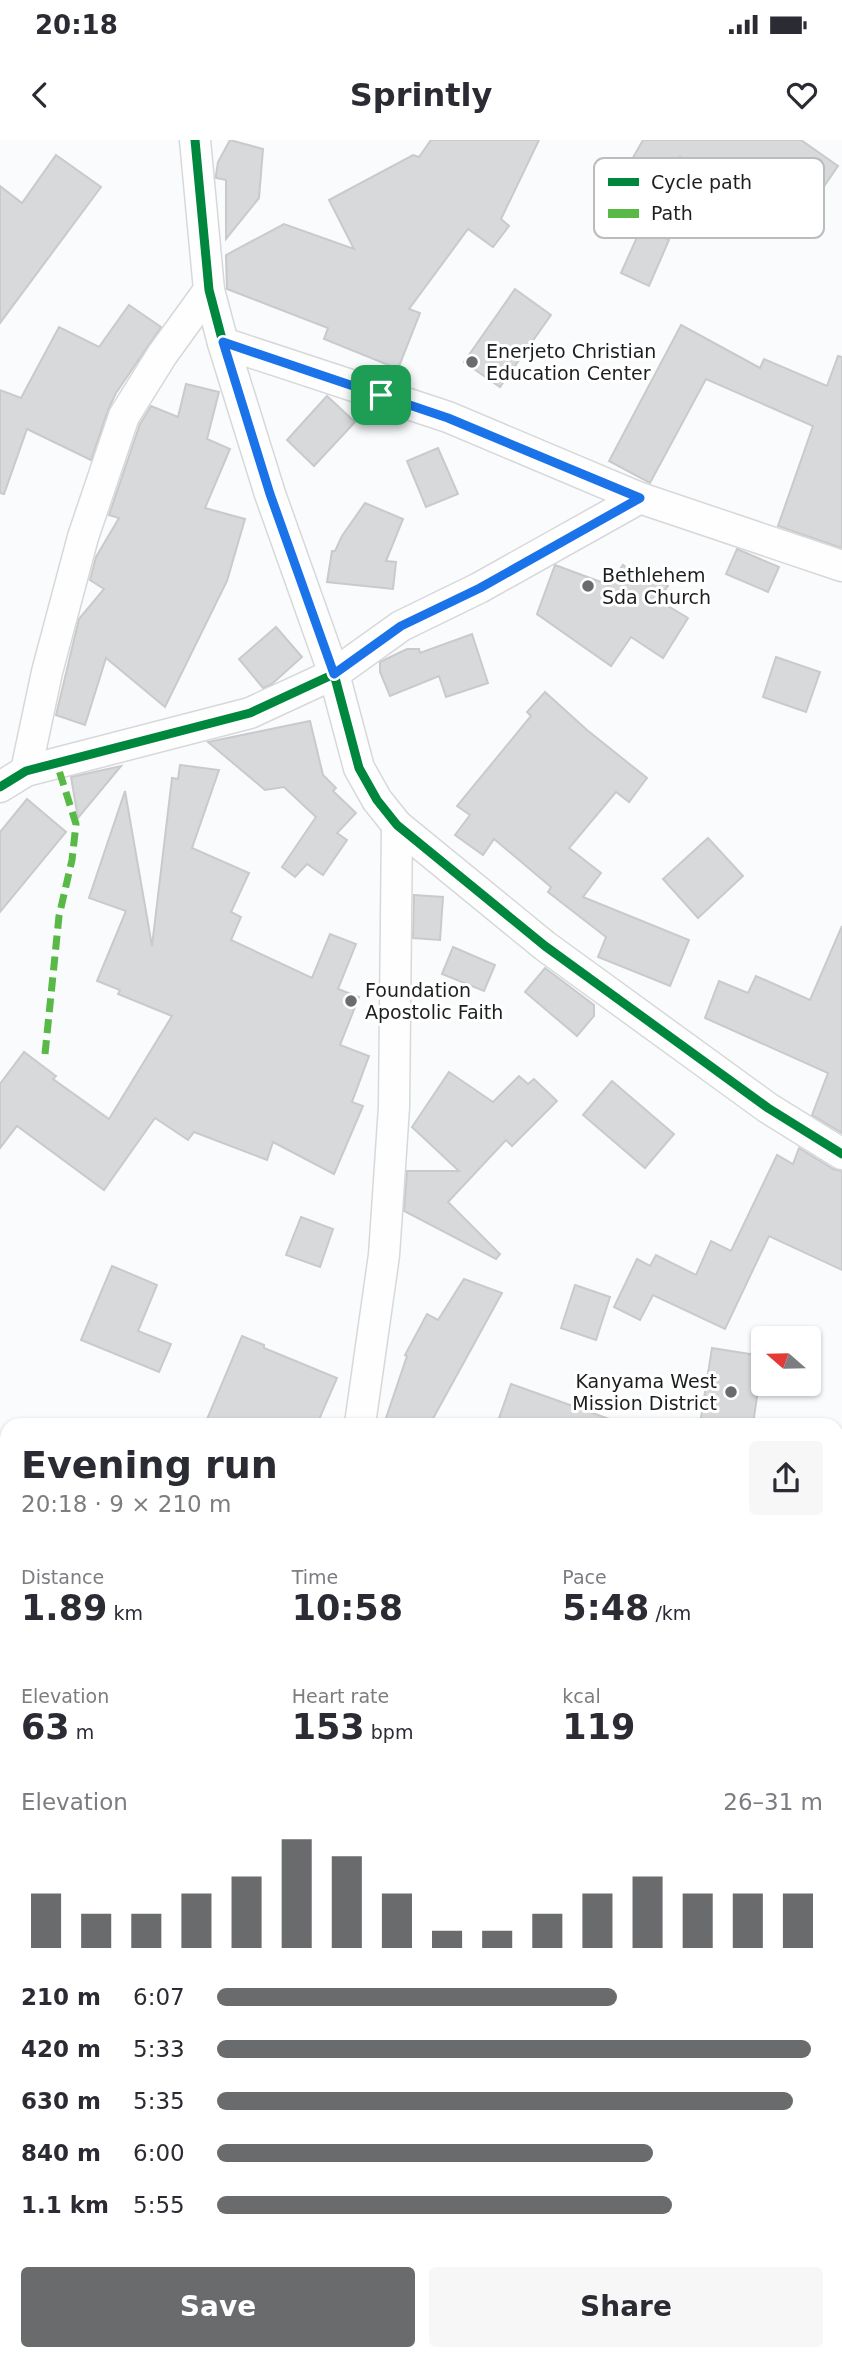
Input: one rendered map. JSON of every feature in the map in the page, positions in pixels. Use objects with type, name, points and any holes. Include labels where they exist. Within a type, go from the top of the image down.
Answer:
[{"type":"street","points":[[195,140],[209,290],[223,342],[270,494],[334,674],[359,768],[377,800],[397,825],[545,946],[768,1108],[842,1154]]},
{"type":"street","points":[[26,771],[47,672],[83,537],[124,416],[162,355],[209,290]]},
{"type":"street","points":[[223,342],[448,418],[640,498],[842,566]]},
{"type":"street","points":[[0,787],[26,771],[250,713],[334,674],[401,626],[480,588],[640,498]]},
{"type":"street","points":[[361,1418],[384,1255],[394,1107],[397,825]]},
{"type":"building","points":[[230,140],[263,149],[259,198],[226,239],[226,180],[216,178],[216,175],[218,162]]},
{"type":"building","points":[[431,140],[539,140],[501,219],[509,226],[493,247],[468,229],[409,309],[420,313],[398,369],[324,339],[328,328],[227,289],[226,255],[284,224],[354,249],[329,200],[413,155],[419,157]]},
{"type":"building","points":[[643,140],[801,140],[838,166],[824,186],[824,158],[633,158]]},
{"type":"building","points":[[56,155],[101,187],[0,323],[0,186],[22,203]]},
{"type":"building","points":[[637,238],[669,240],[649,286],[621,273]]},
{"type":"building","points":[[515,289],[551,315],[500,387],[464,362]]},
{"type":"building","points":[[129,305],[161,327],[116,393],[91,460],[27,429],[4,494],[0,493],[0,390],[21,398],[59,327],[99,347]]},
{"type":"building","points":[[681,325],[760,368],[764,359],[827,386],[838,356],[842,357],[842,548],[778,526],[813,426],[706,379],[650,483],[609,461]]},
{"type":"building","points":[[186,384],[219,392],[207,439],[230,449],[205,508],[245,519],[227,581],[165,707],[106,658],[85,725],[56,715],[79,619],[104,589],[90,580],[96,557],[119,518],[109,515],[140,424],[151,406],[178,417]]},
{"type":"building","points":[[327,396],[355,422],[314,466],[287,440]]},
{"type":"building","points":[[438,448],[458,494],[426,507],[407,461]]},
{"type":"building","points":[[365,503],[403,519],[386,561],[396,562],[393,589],[327,582],[332,551],[335,551]]},
{"type":"building","points":[[737,549],[779,567],[768,592],[726,574]]},
{"type":"building","points":[[555,565],[609,585],[623,565],[647,582],[654,575],[668,586],[658,600],[688,618],[663,658],[631,637],[611,666],[537,614]]},
{"type":"building","points":[[276,627],[302,657],[272,684],[263,688],[239,659]]},
{"type":"building","points":[[472,634],[488,683],[446,697],[439,676],[390,696],[380,672],[380,662],[407,649],[419,649],[420,653]]},
{"type":"building","points":[[776,657],[820,672],[806,712],[763,697]]},
{"type":"building","points":[[545,692],[647,778],[629,802],[616,792],[569,848],[601,873],[583,897],[689,940],[670,986],[598,957],[606,937],[548,892],[551,887],[494,839],[483,855],[455,835],[470,815],[457,806],[531,716],[527,712]]},
{"type":"building","points":[[310,721],[323,775],[336,788],[333,791],[356,813],[337,833],[347,840],[323,875],[307,864],[295,877],[282,867],[316,817],[284,787],[265,790],[208,742]]},
{"type":"building","points":[[180,765],[219,770],[192,848],[249,873],[231,912],[241,917],[231,940],[312,978],[330,934],[356,944],[338,989],[359,997],[340,1045],[369,1056],[352,1102],[363,1106],[334,1174],[273,1142],[267,1160],[194,1132],[188,1140],[155,1118],[104,1190],[17,1126],[0,1148],[0,1084],[24,1052],[56,1076],[53,1079],[109,1119],[172,1016],[118,994],[120,990],[97,981],[126,911],[89,898],[125,791],[152,946],[172,778],[178,779]]},
{"type":"building","points":[[121,766],[78,818],[71,777]]},
{"type":"building","points":[[27,799],[66,832],[0,912],[0,832]]},
{"type":"building","points":[[708,838],[743,876],[698,918],[663,879]]},
{"type":"building","points":[[414,895],[443,897],[440,940],[413,938]]},
{"type":"building","points":[[842,926],[842,1133],[812,1115],[828,1073],[705,1018],[719,981],[748,993],[756,976],[810,1000]]},
{"type":"building","points":[[453,947],[495,965],[484,991],[442,974]]},
{"type":"building","points":[[545,968],[594,1005],[594,1016],[577,1036],[525,992]]},
{"type":"building","points":[[449,1072],[493,1102],[519,1076],[528,1084],[534,1079],[557,1101],[512,1146],[506,1140],[448,1202],[500,1254],[496,1259],[404,1211],[407,1171],[459,1171],[412,1127]]},
{"type":"building","points":[[612,1081],[674,1134],[645,1168],[583,1115]]},
{"type":"building","points":[[799,1148],[833,1169],[842,1171],[842,1270],[769,1236],[725,1329],[653,1295],[640,1320],[614,1307],[637,1259],[650,1266],[656,1255],[696,1275],[711,1241],[731,1251],[777,1155],[793,1164]]},
{"type":"building","points":[[301,1217],[333,1229],[320,1267],[286,1255]]},
{"type":"building","points":[[112,1266],[157,1285],[138,1331],[171,1344],[159,1372],[81,1340]]},
{"type":"building","points":[[464,1279],[502,1293],[433,1418],[386,1418],[407,1356],[405,1355],[427,1314],[438,1320]]},
{"type":"building","points":[[575,1285],[610,1297],[596,1340],[561,1328]]},
{"type":"building","points":[[242,1336],[337,1378],[320,1418],[208,1418]]},
{"type":"building","name":"Kanyama West Mission District","points":[[712,1348],[751,1354],[751,1396],[757,1396],[754,1418],[701,1418]]},
{"type":"building","points":[[511,1384],[606,1418],[499,1418]]},
{"type":"marked path","points":[[45,1054],[59,916],[72,860],[76,824],[57,764]]},
{"type":"cycle path","points":[[195,140],[209,290],[223,343],[270,494],[334,674],[359,768],[377,800],[397,825],[545,946],[768,1108],[842,1154]]},
{"type":"cycle path","points":[[0,787],[26,771],[250,713],[334,674],[401,626],[479,588],[640,498]]},
{"type":"place","name":"Enerjeto Christian Education Center","points":[[472,362]]},
{"type":"place","name":"Bethlehem Sda Church","points":[[588,586]]},
{"type":"place","name":"Foundation Apostolic Faith","points":[[351,1001]]},
{"type":"place","name":"Kanyama West Mission District","points":[[731,1392]]},
{"type":"route","points":[[223,342],[381,395],[448,418],[640,498],[480,588],[401,626],[369,646],[334,674],[270,494],[223,342]]}]
